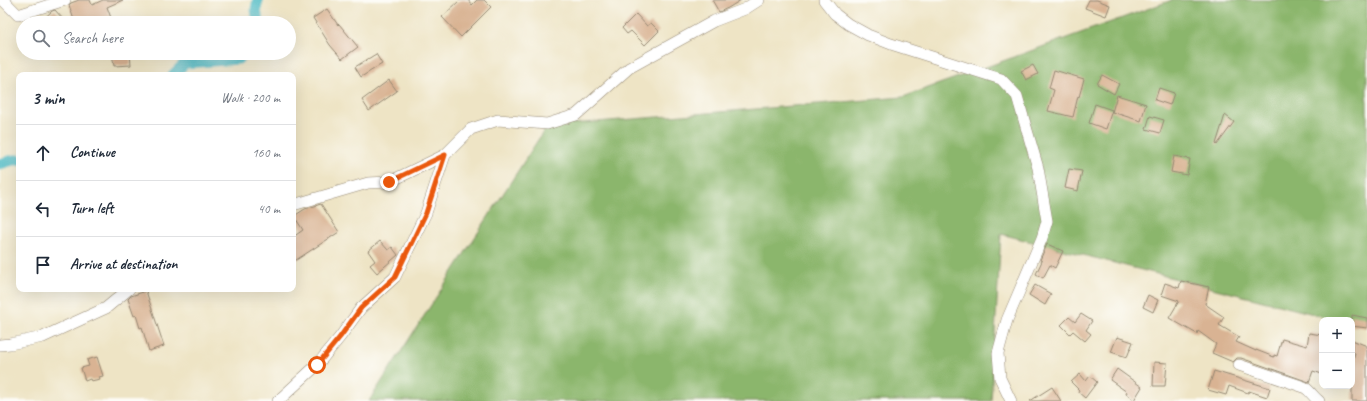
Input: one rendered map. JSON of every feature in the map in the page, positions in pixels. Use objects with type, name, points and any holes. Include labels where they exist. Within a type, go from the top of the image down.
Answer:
[{"type":"street","points":[[3,0],[18,15],[65,0]]},
{"type":"street","points":[[296,204],[368,183],[389,182],[445,155],[471,129],[498,120],[547,124],[576,115],[629,68],[714,21],[745,9],[759,0]]},
{"type":"street","points":[[824,0],[835,14],[848,24],[868,35],[891,44],[1001,79],[1018,96],[1038,168],[1047,221],[1042,238],[1007,320],[998,353],[1000,378],[1011,401]]},
{"type":"street","points":[[278,401],[317,365],[361,308],[395,277],[426,213],[445,155]]},
{"type":"street","points":[[0,345],[43,336],[58,330],[106,308],[125,292]]},
{"type":"street","points":[[1239,365],[1304,387],[1310,390],[1315,399],[1319,401]]},
{"type":"green space","points":[[1172,0],[1367,0],[1367,328],[1355,322],[1355,317],[1325,317],[1001,234],[991,401],[369,401],[547,126],[903,97]]},
{"type":"building","points":[[79,0],[90,0],[92,5],[103,0],[123,0],[107,7],[110,16],[73,16],[69,5]]},
{"type":"building","points":[[460,0],[468,0],[472,5],[477,0],[484,0],[491,7],[461,37],[442,17]]},
{"type":"building","points":[[712,0],[741,0],[719,12]]},
{"type":"building","points":[[1089,0],[1097,0],[1110,5],[1106,16],[1085,8]]},
{"type":"building","points":[[327,9],[338,25],[339,24],[358,47],[342,59],[330,45],[313,18]]},
{"type":"building","points":[[55,10],[60,16],[47,16]]},
{"type":"building","points":[[636,14],[647,26],[651,23],[659,31],[645,45],[631,31],[627,34],[622,28]]},
{"type":"building","points":[[376,54],[382,64],[361,77],[355,67]]},
{"type":"building","points":[[113,60],[131,60],[131,65],[114,66]]},
{"type":"building","points":[[1033,65],[1038,74],[1026,80],[1021,71]]},
{"type":"building","points":[[1054,70],[1084,79],[1073,117],[1048,111],[1054,90],[1049,88]]},
{"type":"building","points":[[1102,75],[1119,84],[1114,94],[1097,84]]},
{"type":"building","points":[[389,80],[397,91],[369,111],[362,100]]},
{"type":"building","points":[[1159,88],[1174,93],[1170,105],[1155,100]]},
{"type":"building","points":[[1117,95],[1146,104],[1141,121],[1112,112]]},
{"type":"building","points":[[1095,104],[1112,110],[1106,129],[1089,123]]},
{"type":"building","points":[[1225,115],[1234,122],[1217,145],[1216,144]]},
{"type":"building","points":[[1150,116],[1164,120],[1160,133],[1146,129]]},
{"type":"building","points":[[1174,156],[1190,159],[1187,175],[1171,172]]},
{"type":"building","points":[[1069,169],[1082,171],[1078,191],[1065,188]]},
{"type":"building","points":[[321,204],[339,232],[296,260],[296,235],[303,230],[296,219],[296,215],[305,209]]},
{"type":"building","points":[[380,241],[388,250],[392,247],[398,255],[377,273],[370,265],[375,261],[368,251]]},
{"type":"building","points":[[1047,244],[1063,251],[1055,268],[1050,265],[1043,278],[1036,274]]},
{"type":"building","points":[[1181,281],[1209,287],[1205,304],[1224,317],[1219,325],[1239,337],[1236,342],[1274,357],[1274,355],[1277,356],[1282,339],[1307,346],[1309,333],[1319,335],[1319,373],[1313,371],[1309,382],[1241,358],[1237,358],[1233,362],[1212,353],[1216,344],[1198,331],[1197,334],[1169,318],[1179,301],[1161,295],[1165,283],[1179,288]]},
{"type":"building","points":[[1035,285],[1051,294],[1045,305],[1029,295]]},
{"type":"building","points":[[146,292],[164,346],[149,351],[142,327],[140,328],[136,315],[134,316],[128,299],[131,296]]},
{"type":"building","points":[[1148,295],[1158,300],[1153,312],[1143,307]]},
{"type":"building","points":[[1081,314],[1092,321],[1086,330],[1091,334],[1085,341],[1073,331],[1070,334],[1061,325],[1069,317],[1075,322]]},
{"type":"building","points":[[1352,315],[1367,318],[1367,328],[1355,326],[1355,317],[1352,317]]},
{"type":"building","points":[[1117,337],[1133,342],[1127,357],[1111,352]]},
{"type":"building","points":[[1355,341],[1367,346],[1367,401],[1352,401],[1352,389],[1355,389]]},
{"type":"building","points":[[97,357],[103,376],[99,377],[100,379],[91,381],[90,379],[85,381],[81,368],[89,366],[87,360]]},
{"type":"building","points":[[1154,362],[1167,363],[1165,386],[1153,386]]},
{"type":"building","points":[[1117,369],[1142,387],[1134,400],[1126,394],[1127,392],[1110,380]]},
{"type":"building","points":[[1214,371],[1270,388],[1267,397],[1249,391],[1248,393],[1229,386],[1226,395],[1208,390]]},
{"type":"building","points":[[1080,374],[1086,381],[1090,376],[1097,382],[1085,398],[1078,392],[1079,390],[1071,382]]},
{"type":"building","points":[[1052,387],[1061,401],[1030,401]]},
{"type":"waterway","points":[[257,16],[256,9],[258,0]]},
{"type":"waterway","points":[[176,72],[185,63],[225,60]]},
{"type":"waterway","points":[[0,164],[16,160]]},
{"type":"route","points":[[317,365],[361,308],[395,277],[426,213],[445,155],[389,182]]}]
